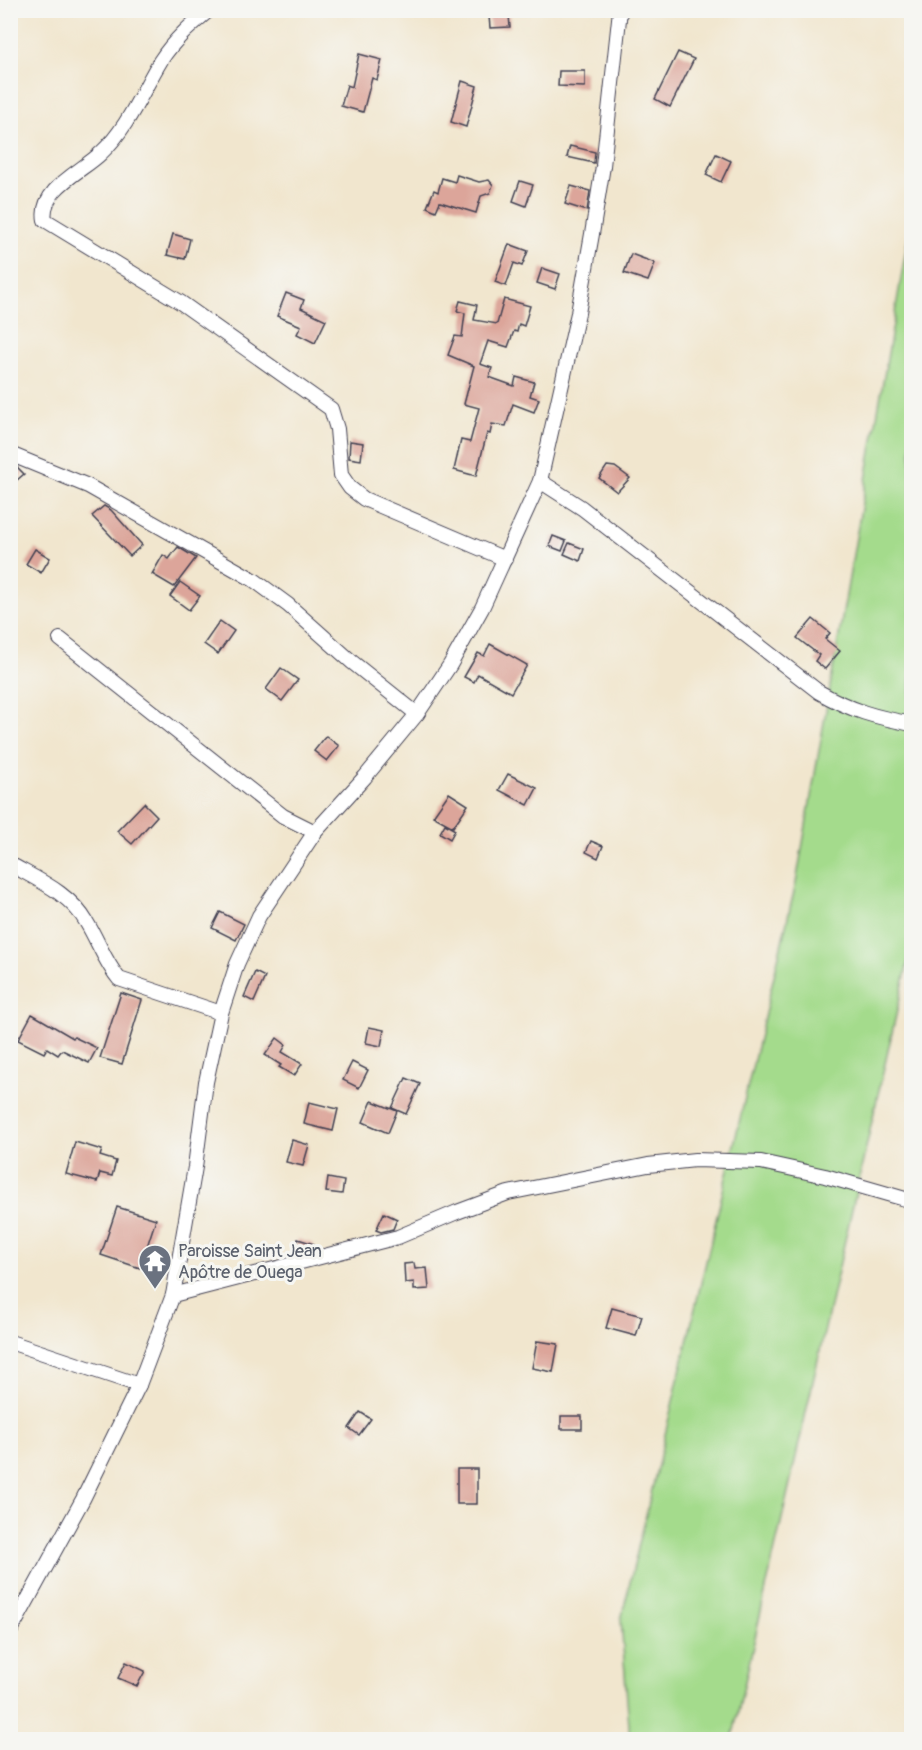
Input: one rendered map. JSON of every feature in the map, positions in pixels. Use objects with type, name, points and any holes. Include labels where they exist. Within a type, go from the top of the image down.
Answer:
[{"type":"street","points":[[208,10],[185,30],[163,58],[119,133],[101,153],[52,193],[43,210],[45,220],[180,302],[331,409],[337,429],[341,475],[350,489],[364,499],[505,559]]},
{"type":"street","points":[[10,1632],[83,1499],[139,1385],[173,1295],[195,1167],[206,1082],[220,1012],[237,964],[259,916],[315,832],[365,777],[417,714],[450,665],[482,608],[540,481],[578,313],[592,234],[603,166],[620,10]]},
{"type":"street","points":[[10,454],[88,486],[254,580],[288,605],[352,662],[417,714]]},
{"type":"street","points":[[540,481],[582,508],[819,692],[844,707],[873,717],[912,724]]},
{"type":"street","points":[[60,639],[283,816],[315,832]]},
{"type":"street","points":[[10,864],[49,885],[70,900],[86,920],[111,970],[119,979],[220,1012]]},
{"type":"street","points":[[173,1295],[398,1237],[508,1193],[648,1165],[695,1160],[761,1162],[825,1176],[912,1201]]},
{"type":"street","points":[[10,1341],[139,1385]]},
{"type":"green space","points":[[911,221],[911,949],[732,1739],[630,1739],[621,1620],[796,883]]},
{"type":"building","points":[[509,15],[510,27],[490,28],[489,16]]},
{"type":"building","points":[[678,52],[694,59],[670,107],[655,99]]},
{"type":"building","points":[[359,54],[382,60],[377,80],[372,78],[363,112],[341,106],[347,85],[352,87]]},
{"type":"building","points":[[559,71],[585,71],[585,87],[558,86]]},
{"type":"building","points":[[462,81],[477,86],[466,127],[451,122]]},
{"type":"building","points":[[570,146],[595,152],[594,163],[567,157]]},
{"type":"building","points":[[716,154],[731,161],[721,182],[706,175]]},
{"type":"building","points":[[457,175],[479,182],[489,180],[493,185],[490,193],[481,196],[476,213],[440,202],[436,211],[427,207],[434,190],[438,192],[442,178],[455,182]]},
{"type":"building","points":[[520,181],[533,185],[526,206],[513,201]]},
{"type":"building","points":[[571,186],[590,191],[587,211],[565,204]]},
{"type":"building","points":[[173,234],[190,239],[185,259],[167,255]]},
{"type":"building","points":[[509,244],[528,251],[522,266],[514,263],[506,286],[495,282]]},
{"type":"building","points":[[631,254],[655,263],[648,281],[624,273]]},
{"type":"building","points":[[542,268],[560,274],[555,289],[537,283]]},
{"type":"building","points":[[286,293],[304,300],[301,308],[326,320],[315,343],[297,334],[301,326],[277,316]]},
{"type":"building","points":[[504,299],[530,306],[524,326],[519,324],[508,347],[488,341],[480,364],[492,368],[489,377],[514,386],[516,377],[534,382],[530,396],[539,399],[534,412],[513,404],[506,426],[492,424],[490,434],[487,433],[476,476],[454,470],[461,440],[470,442],[479,408],[464,404],[474,366],[448,355],[455,336],[462,337],[465,313],[457,311],[460,301],[477,305],[474,320],[497,324]]},
{"type":"building","points":[[350,441],[363,443],[361,460],[349,458]]},
{"type":"building","points":[[10,464],[24,474],[10,486]]},
{"type":"building","points":[[607,466],[615,467],[630,478],[617,492],[599,478]]},
{"type":"building","points":[[104,506],[111,510],[142,545],[130,556],[92,516]]},
{"type":"building","points":[[553,536],[566,541],[562,551],[549,546]]},
{"type":"building","points":[[569,543],[584,549],[580,561],[564,554]]},
{"type":"building","points":[[178,547],[196,558],[174,587],[152,574],[163,555],[169,559]]},
{"type":"building","points":[[35,549],[50,558],[41,573],[26,564]]},
{"type":"building","points":[[180,582],[200,596],[189,610],[170,596]]},
{"type":"building","points":[[813,619],[830,633],[825,639],[840,651],[825,669],[815,661],[819,655],[797,638]]},
{"type":"building","points":[[220,621],[234,631],[218,654],[204,644]]},
{"type":"building","points":[[490,644],[527,665],[511,693],[478,674],[474,682],[464,677],[478,653],[484,656]]},
{"type":"building","points":[[281,668],[298,680],[282,701],[266,689]]},
{"type":"building","points":[[326,736],[339,746],[327,761],[314,751]]},
{"type":"building","points":[[508,774],[537,788],[528,805],[499,790]]},
{"type":"building","points":[[449,793],[468,805],[453,827],[433,816]]},
{"type":"building","points":[[144,803],[157,816],[132,844],[117,831]]},
{"type":"building","points":[[445,824],[455,830],[450,839],[440,833]]},
{"type":"building","points":[[591,841],[603,846],[598,858],[586,852]]},
{"type":"building","points":[[220,912],[244,924],[236,940],[212,928]]},
{"type":"building","points":[[255,972],[265,977],[254,1002],[244,997]]},
{"type":"building","points":[[121,993],[142,1000],[122,1064],[100,1058]]},
{"type":"building","points":[[32,1014],[73,1038],[97,1048],[89,1063],[62,1050],[58,1055],[47,1048],[44,1053],[18,1040]]},
{"type":"building","points":[[369,1027],[384,1030],[381,1046],[366,1043]]},
{"type":"building","points":[[277,1038],[286,1045],[282,1052],[302,1064],[294,1076],[265,1055]]},
{"type":"building","points":[[352,1062],[368,1070],[359,1088],[343,1080]]},
{"type":"building","points":[[406,1078],[420,1084],[406,1114],[392,1108]]},
{"type":"building","points":[[372,1101],[397,1111],[388,1133],[363,1122]]},
{"type":"building","points":[[309,1102],[338,1109],[333,1131],[304,1124]]},
{"type":"building","points":[[292,1140],[309,1145],[303,1166],[286,1162]]},
{"type":"building","points":[[75,1142],[102,1150],[100,1156],[116,1161],[112,1176],[100,1173],[97,1182],[66,1174]]},
{"type":"building","points":[[328,1178],[344,1181],[342,1194],[326,1192]]},
{"type":"building","points":[[117,1207],[156,1219],[140,1268],[101,1255]]},
{"type":"building","points":[[384,1213],[397,1219],[393,1229],[381,1232],[376,1230]]},
{"type":"building","points":[[298,1239],[314,1244],[312,1250],[294,1255]]},
{"type":"building","points":[[414,1263],[415,1269],[427,1268],[429,1289],[414,1290],[414,1282],[405,1283],[404,1264]]},
{"type":"building","points":[[612,1308],[642,1316],[636,1336],[606,1328]]},
{"type":"building","points":[[537,1341],[558,1344],[553,1372],[532,1368]]},
{"type":"building","points":[[360,1412],[371,1419],[359,1435],[349,1428]]},
{"type":"building","points":[[561,1416],[582,1416],[582,1429],[561,1429]]},
{"type":"building","points":[[457,1469],[477,1469],[477,1504],[457,1504]]},
{"type":"building","points":[[126,1662],[145,1671],[137,1686],[118,1678]]},
{"type":"place","name":"Paroisse Saint Jean Apôtre de Ouega","points":[[155,1290]]}]
